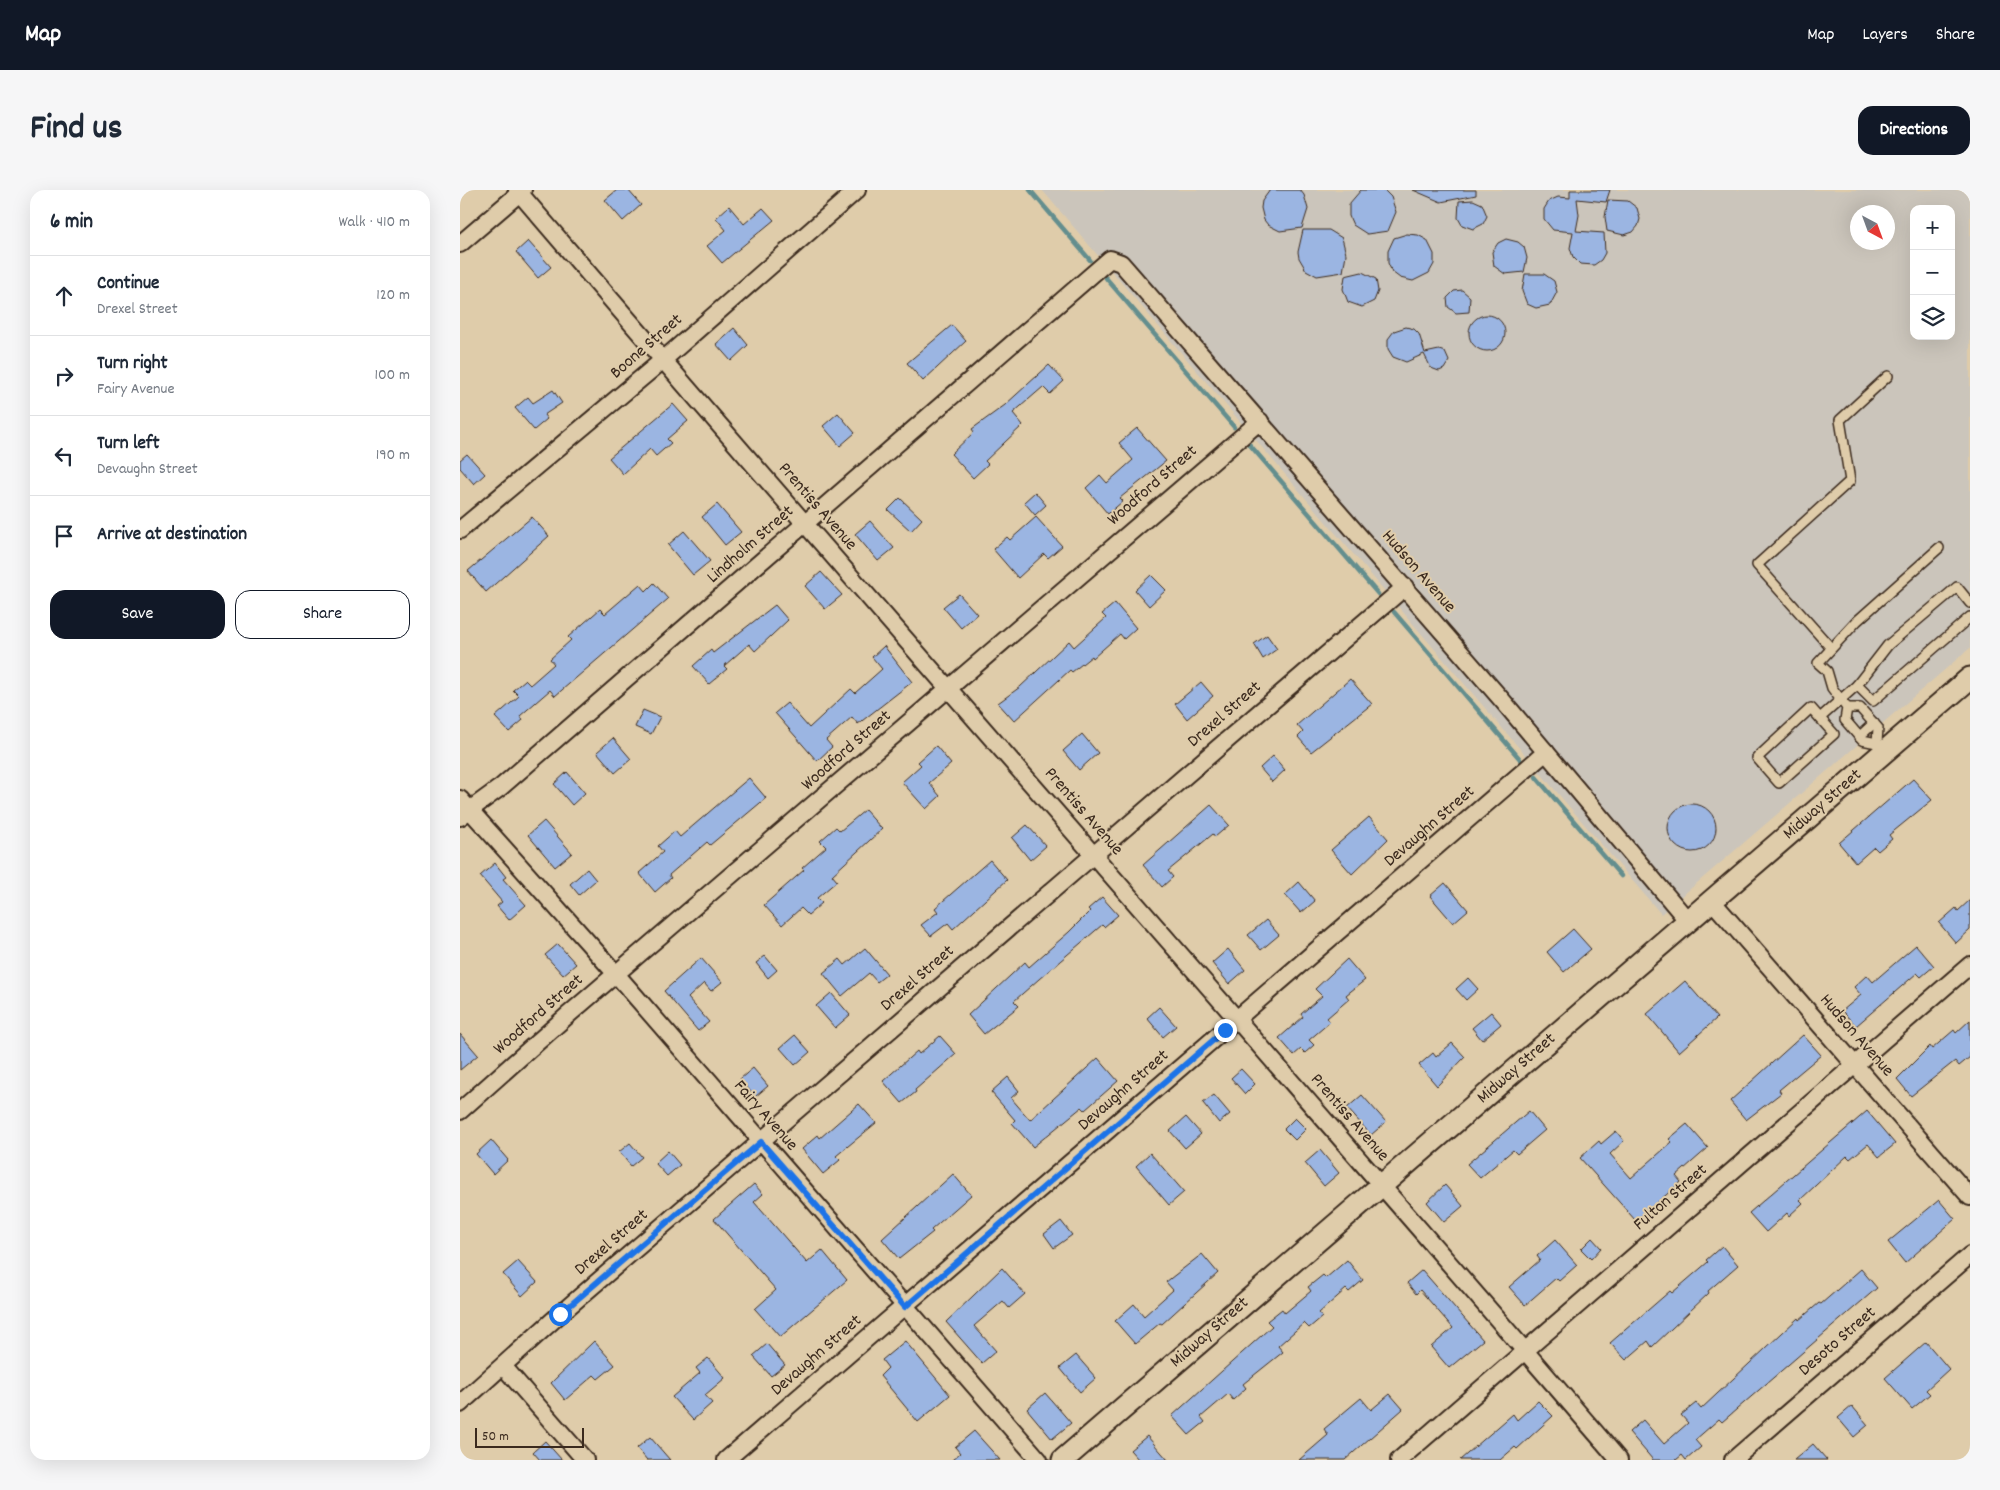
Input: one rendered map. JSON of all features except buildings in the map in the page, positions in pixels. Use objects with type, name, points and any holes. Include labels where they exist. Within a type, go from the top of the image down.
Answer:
[{"type":"street","name":"Boone Street","points":[[460,530],[663,360],[857,190]]},
{"type":"street","name":"Prentiss Avenue","points":[[520,191],[805,524],[1619,1460]]},
{"type":"street","points":[[460,244],[520,191]]},
{"type":"street","name":"Hudson Avenue","points":[[1110,259],[1121,263],[1405,587],[1688,921]]},
{"type":"street","name":"Lindholm Street","points":[[463,809],[501,787],[1110,259]]},
{"type":"street","name":"Woodford Street","points":[[460,1111],[616,974],[1260,421]]},
{"type":"street","name":"Drexel Street","points":[[460,1404],[560,1314],[1405,587]]},
{"type":"street","name":"Midway Street","points":[[1063,1460],[1712,901],[1881,747],[1970,678]]},
{"type":"street","name":"Devaughn Street","points":[[726,1460],[1238,1020],[1546,752]]},
{"type":"street","name":"Fairy Avenue","points":[[463,809],[616,974],[1039,1460]]},
{"type":"street","name":"Hudson Avenue","points":[[1712,901],[1970,1197]]},
{"type":"street","name":"Fulton Street","points":[[1399,1460],[1970,965]]},
{"type":"street","name":"Desoto Street","points":[[1733,1460],[1970,1255]]},
{"type":"street","points":[[503,1366],[585,1460]]},
{"type":"lane","points":[[1831,648],[1757,565],[1850,481],[1840,420],[1888,376]]},
{"type":"lane","points":[[1847,708],[1860,708],[1874,723],[1878,728],[1881,747],[1862,740],[1846,720],[1847,708],[1832,688],[1827,671],[1818,662],[1857,621],[1939,548]]},
{"type":"lane","points":[[1820,718],[1857,684],[1888,646],[1957,587],[1970,603]]},
{"type":"lane","points":[[1857,684],[1873,701],[1970,617]]},
{"type":"lane","points":[[1811,708],[1820,718],[1834,734],[1779,783],[1757,758],[1811,708]]},
{"type":"lane","points":[[1859,737],[1874,723]]},
{"type":"shaded area","points":[[1042,190],[1970,190],[1970,648],[1661,914]]},
{"type":"waterway","points":[[1030,190],[1090,260]]},
{"type":"waterway","points":[[1106,278],[1234,427]]},
{"type":"waterway","points":[[1250,445],[1378,594]]},
{"type":"waterway","points":[[1394,612],[1520,759]]},
{"type":"waterway","points":[[1536,777],[1621,876]]},
{"type":"route","points":[[560,1314],[761,1142],[905,1307],[1225,1030]]}]
